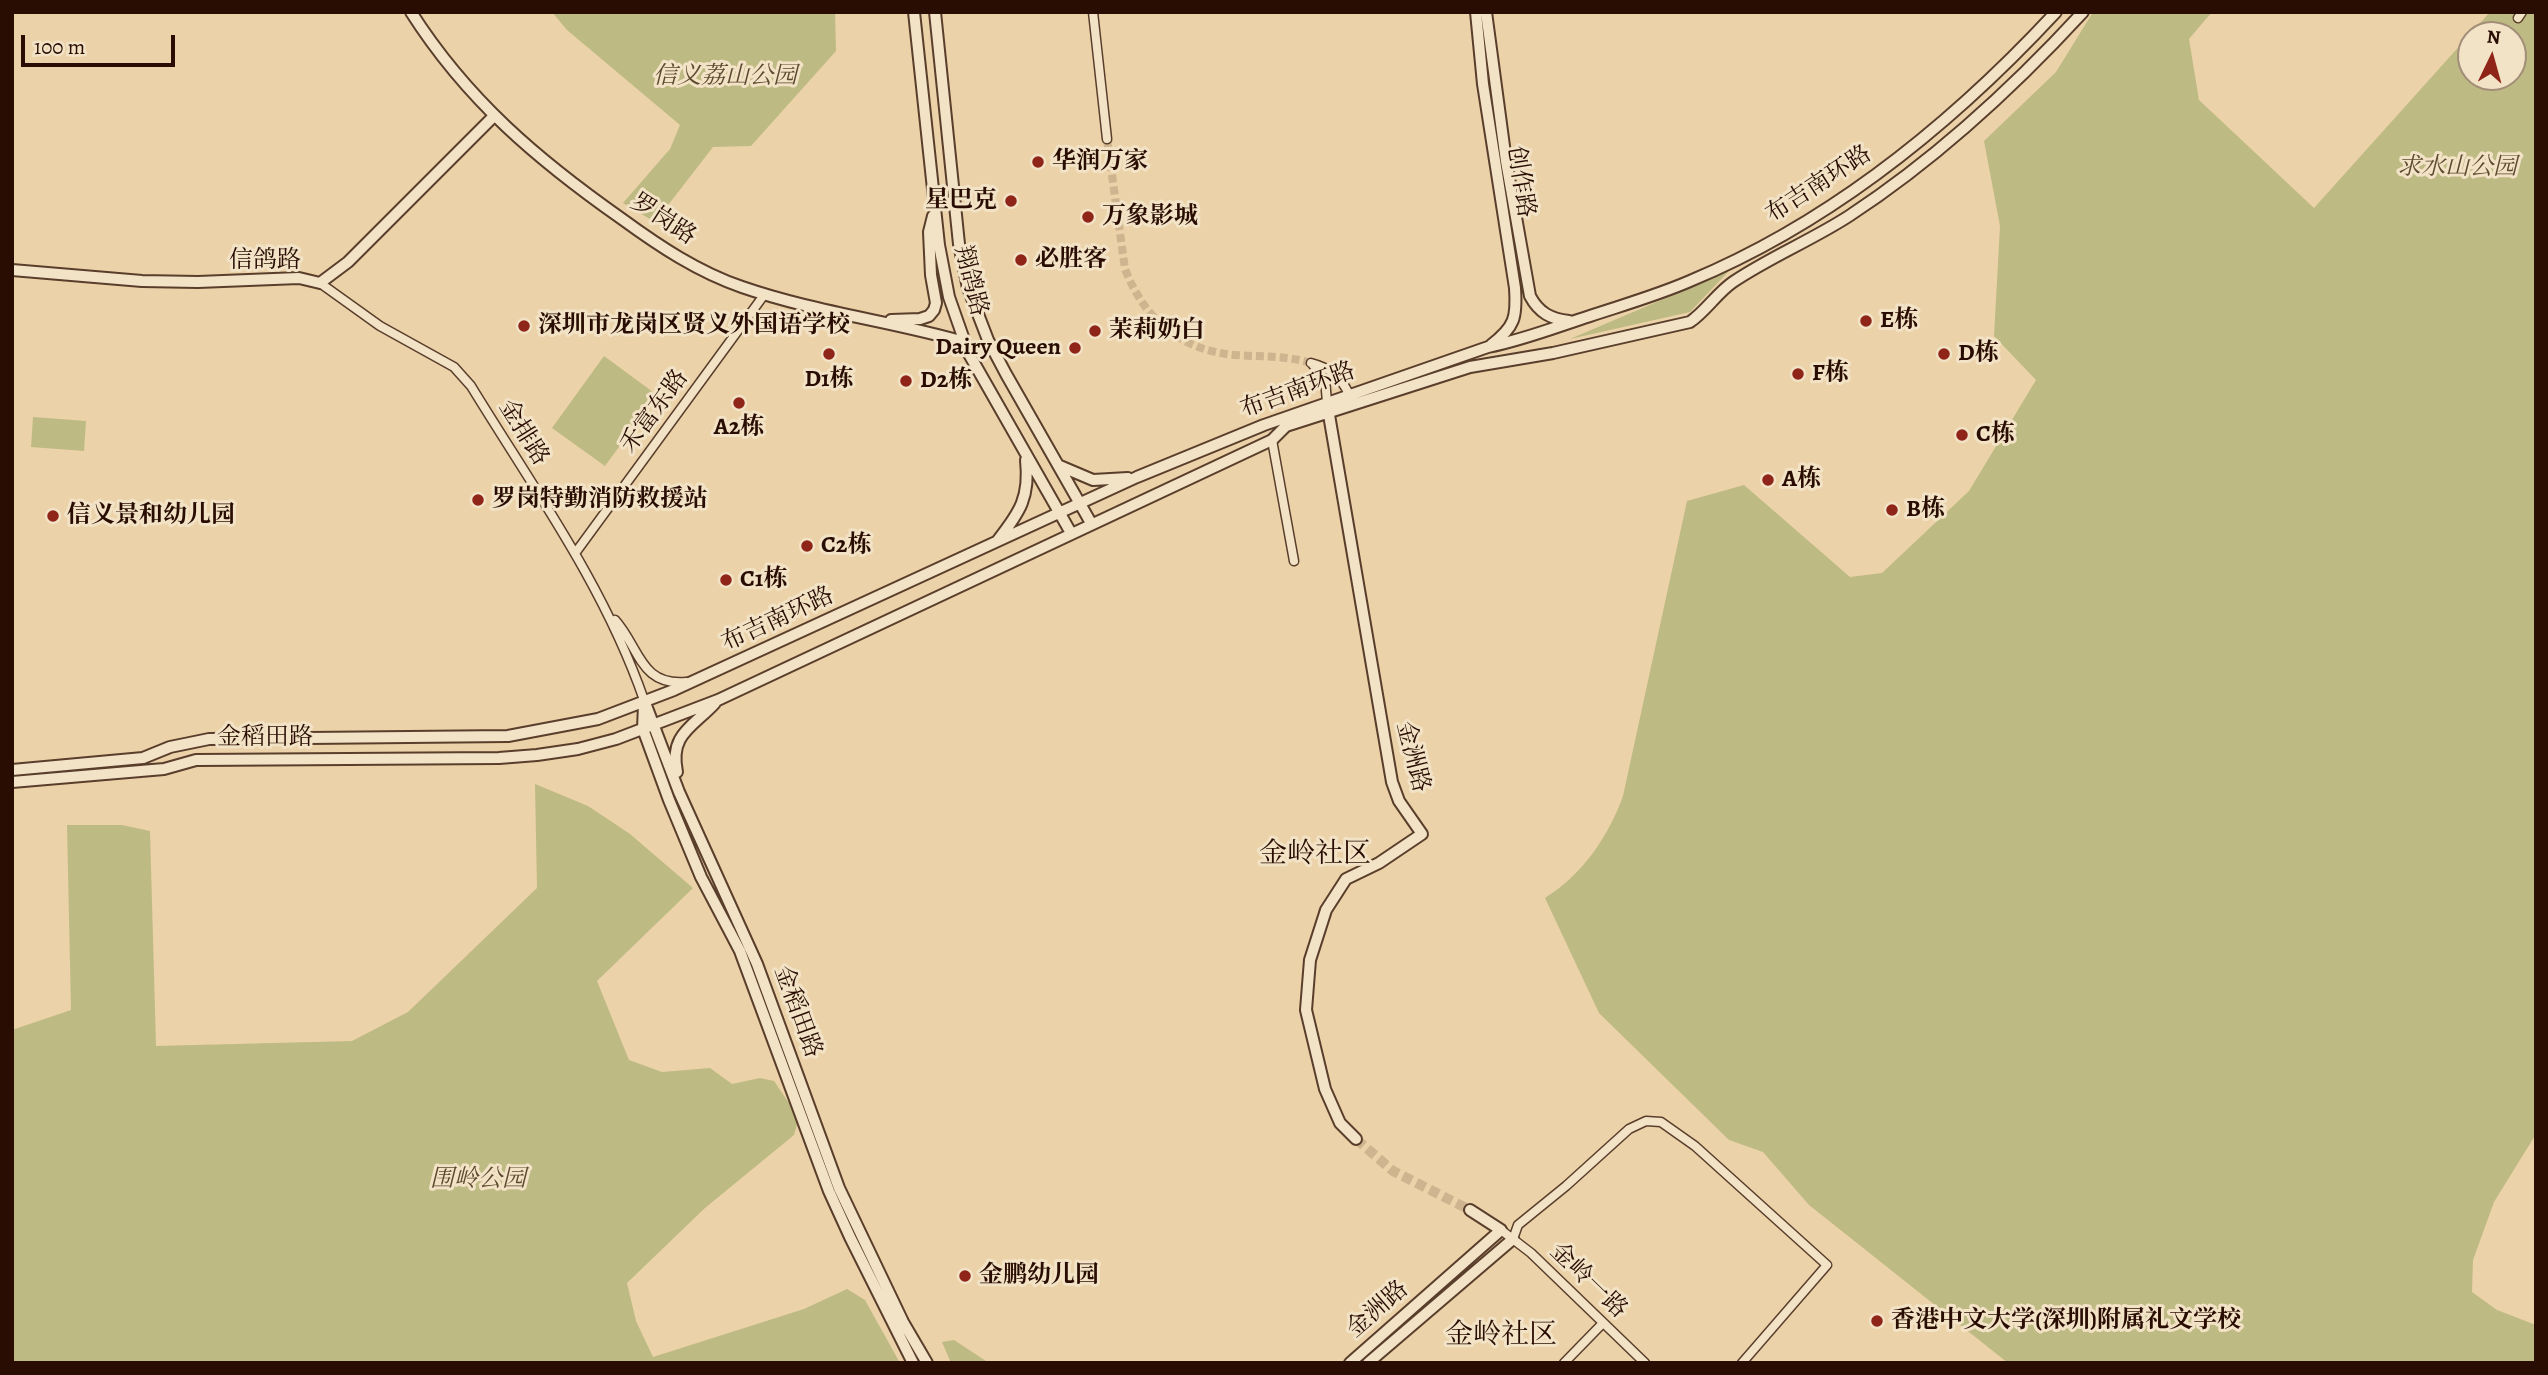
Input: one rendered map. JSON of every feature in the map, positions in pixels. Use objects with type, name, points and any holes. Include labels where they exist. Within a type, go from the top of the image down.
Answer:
[{"type":"street","name":"罗岗路","points":[[411,12],[434,48],[493,117],[567,181],[673,254],[711,275],[764,295],[964,342]]},
{"type":"street","name":"翔鸽路","points":[[914,12],[943,271],[964,342],[1071,533]]},
{"type":"street","name":"翔鸽路","points":[[935,12],[963,268],[976,311],[988,341],[1091,523]]},
{"type":"street","points":[[1093,12],[1107,139]]},
{"type":"street","name":"创作路","points":[[1476,12],[1530,296],[1536,307],[1545,314],[1556,319],[1575,321]]},
{"type":"street","name":"创作路","points":[[1486,12],[1488,83],[1516,305],[1513,324],[1505,334],[1488,346]]},
{"type":"street","name":"布吉南环路","points":[[649,728],[718,700],[1272,440],[1286,426],[1328,408],[1349,394],[1488,346],[1516,341],[1690,281],[1760,247],[1816,216],[1868,182],[1927,136],[1971,97],[2056,12]]},
{"type":"street","name":"布吉南环路","points":[[509,736],[597,719],[674,690],[1137,477],[1264,425],[1470,367],[1553,353],[1690,322],[1730,284],[1851,215],[1918,165],[1980,115],[2033,66],[2083,12]]},
{"type":"street","name":"信鸽路","points":[[12,270],[142,281],[299,278],[320,283],[348,262],[493,117]]},
{"type":"street","points":[[876,321],[920,320],[934,310],[936,303],[931,275],[929,232],[935,206]]},
{"type":"street","name":"金排路","points":[[320,283],[380,326],[454,367],[471,386],[576,552],[611,616],[644,700]]},
{"type":"street","name":"禾富东路","points":[[576,552],[764,295]]},
{"type":"street","points":[[1328,408],[1325,379],[1311,363],[1324,366],[1335,373],[1349,394]]},
{"type":"street","name":"金洲路","points":[[1328,408],[1392,782],[1399,801],[1422,834],[1379,863],[1346,879],[1326,910],[1310,960],[1306,1010],[1325,1089],[1340,1123],[1356,1139]]},
{"type":"street","points":[[1272,440],[1294,561]]},
{"type":"street","points":[[995,544],[1018,514],[1024,501],[1026,454]]},
{"type":"street","points":[[1057,464],[1093,480],[1137,477]]},
{"type":"street","points":[[611,616],[627,633],[641,663],[652,676],[674,683],[696,680]]},
{"type":"street","name":"金稻田路","points":[[644,700],[649,728],[701,877],[740,951],[829,1191],[913,1363]]},
{"type":"street","points":[[679,792],[675,758],[678,742],[687,729],[718,700]]},
{"type":"street","name":"金稻田路","points":[[12,782],[164,769],[195,760],[499,758],[578,749],[649,728]]},
{"type":"street","name":"金稻田路","points":[[649,728],[750,948],[839,1188],[903,1322],[926,1363]]},
{"type":"street","name":"金稻田路","points":[[12,771],[143,758],[170,747],[209,739],[509,736]]},
{"type":"street","points":[[1470,1210],[1501,1230],[1518,1225],[1629,1129],[1646,1121],[1661,1122],[1675,1130],[1827,1265],[1742,1363]]},
{"type":"street","points":[[1513,1239],[1518,1225]]},
{"type":"street","name":"金洲路","points":[[1350,1363],[1501,1230]]},
{"type":"street","name":"金岭一路","points":[[1501,1230],[1531,1253],[1645,1363]]},
{"type":"street","name":"金洲路","points":[[1368,1363],[1513,1239]]},
{"type":"street","points":[[1564,1363],[1602,1323]]},
{"type":"green space","name":"信义荔山公园","points":[[552,12],[835,12],[836,51],[751,146],[713,147],[655,222],[623,203],[670,149],[680,125],[567,30]]},
{"type":"green space","name":"求水山公园","points":[[2093,12],[2212,12],[2189,39],[2199,100],[2314,208],[2457,49],[2457,91],[2527,91],[2527,21],[2482,21],[2490,12],[2536,12],[2536,1134],[2494,1202],[2473,1260],[2472,1292],[2497,1310],[2536,1325],[2536,1363],[2008,1363],[1809,1205],[1763,1152],[1729,1140],[1599,1013],[1545,898],[1571,878],[1593,853],[1610,826],[1623,796],[1687,501],[1744,485],[1850,577],[1882,573],[1969,491],[2036,380],[1994,336],[2000,226],[1984,141],[2056,72]]},
{"type":"green space","points":[[1729,271],[1690,312],[1570,339]]},
{"type":"green space","points":[[604,356],[657,395],[605,466],[552,428]]},
{"type":"green space","points":[[33,417],[86,421],[84,451],[31,447]]},
{"type":"green space","name":"围岭公园","points":[[535,784],[588,806],[630,834],[693,888],[597,981],[629,1060],[662,1072],[710,1068],[732,1084],[760,1078],[774,1081],[799,1118],[794,1135],[705,1208],[627,1283],[636,1321],[653,1357],[804,1309],[847,1289],[865,1300],[900,1363],[12,1363],[12,1030],[71,1010],[67,825],[122,825],[150,831],[156,1046],[352,1041],[408,1012],[537,888]]},
{"type":"green space","points":[[954,1340],[989,1363],[951,1363],[942,1342]]},
{"type":"tunnel","points":[[1107,139],[1125,269],[1133,287],[1154,317],[1181,339],[1197,347],[1235,355],[1282,357],[1311,363]]},
{"type":"tunnel","points":[[1356,1139],[1393,1171],[1470,1210]]},
{"type":"place","name":"华润万家","points":[[1038,162]]},
{"type":"place","name":"星巴克","points":[[1011,201]]},
{"type":"place","name":"万象影城","points":[[1088,217]]},
{"type":"place","name":"必胜客","points":[[1021,260]]},
{"type":"place","name":"E栋","points":[[1866,321]]},
{"type":"place","name":"深圳市龙岗区贤义外国语学校","points":[[524,326]]},
{"type":"place","name":"茉莉奶白","points":[[1095,331]]},
{"type":"place","name":"Dairy Queen","points":[[1075,348]]},
{"type":"place","name":"D1栋","points":[[829,354]]},
{"type":"place","name":"D栋","points":[[1944,354]]},
{"type":"place","name":"F栋","points":[[1798,374]]},
{"type":"place","name":"D2栋","points":[[906,381]]},
{"type":"place","name":"A2栋","points":[[739,403]]},
{"type":"place","name":"C栋","points":[[1962,435]]},
{"type":"place","name":"A栋","points":[[1768,480]]},
{"type":"place","name":"罗岗特勤消防救援站","points":[[478,500]]},
{"type":"place","name":"B栋","points":[[1892,510]]},
{"type":"place","name":"信义景和幼儿园","points":[[53,516]]},
{"type":"place","name":"C2栋","points":[[807,546]]},
{"type":"place","name":"C1栋","points":[[726,580]]},
{"type":"place","name":"金鹏幼儿园","points":[[965,1276]]},
{"type":"place","name":"香港中文大学(深圳)附属礼文学校","points":[[1877,1321]]},
{"type":"district","name":"金岭社区","points":[[1315,855]]},
{"type":"district","name":"金岭社区","points":[[1501,1336]]}]
